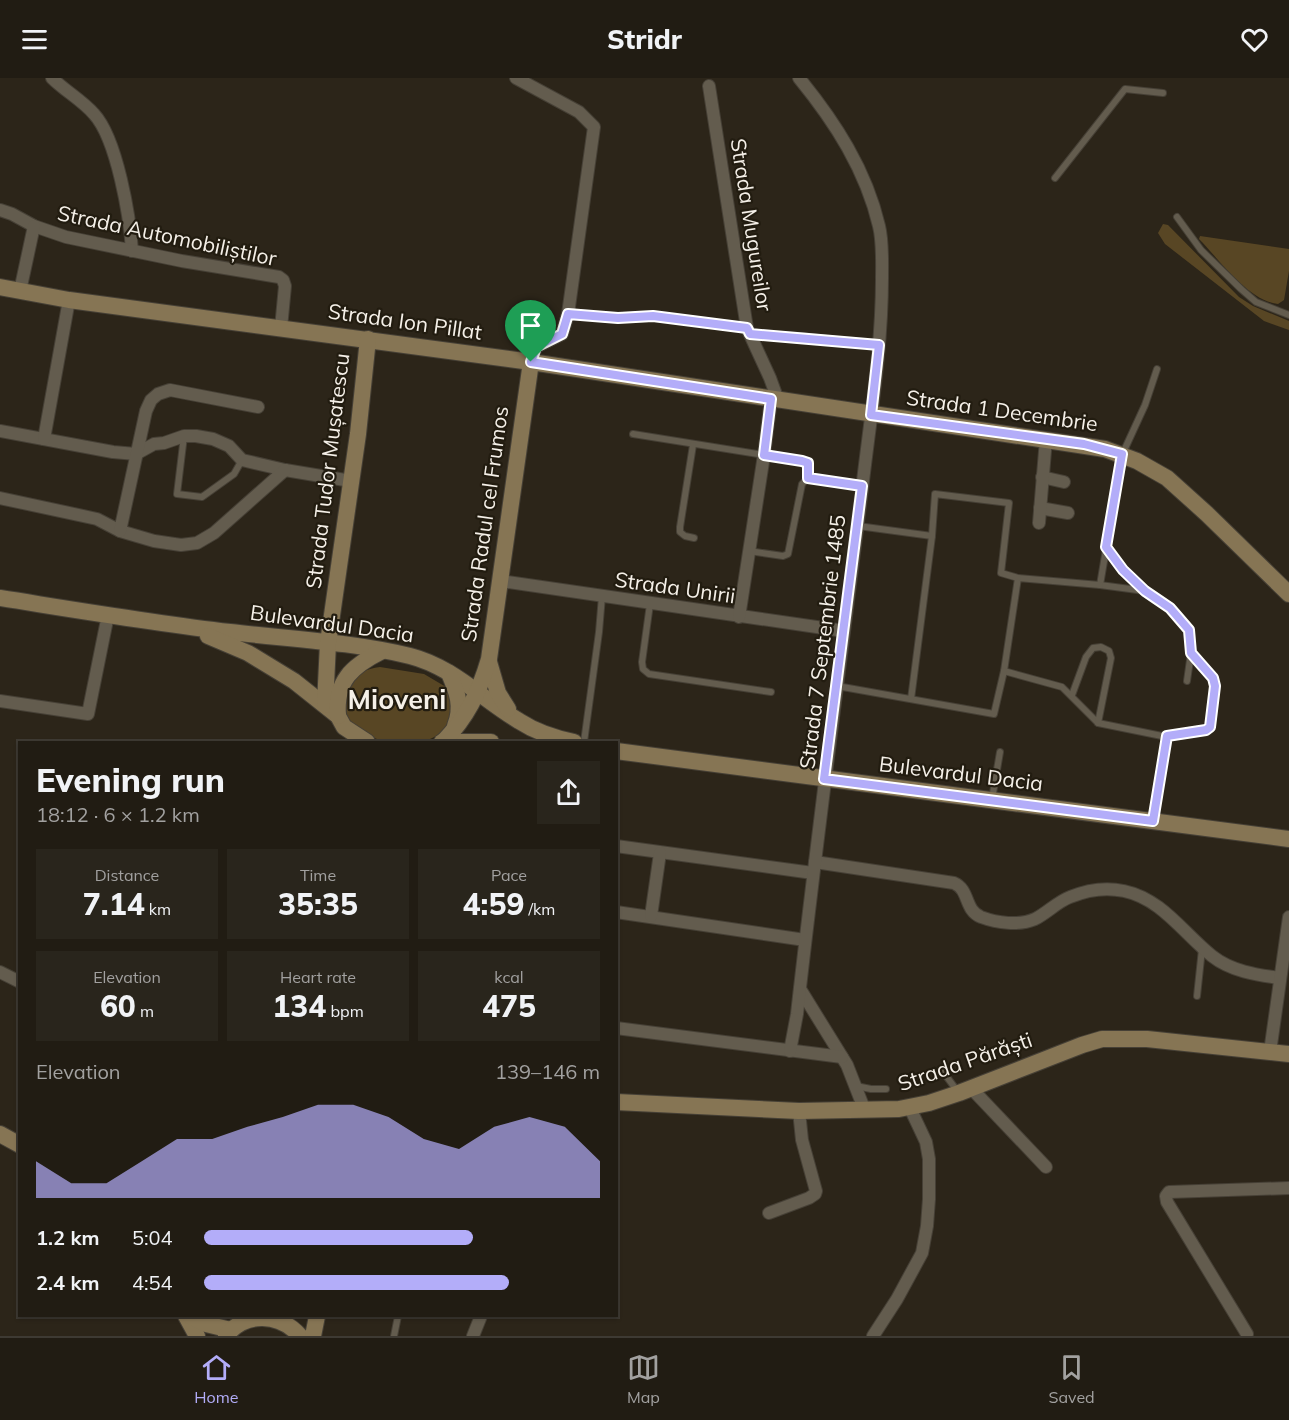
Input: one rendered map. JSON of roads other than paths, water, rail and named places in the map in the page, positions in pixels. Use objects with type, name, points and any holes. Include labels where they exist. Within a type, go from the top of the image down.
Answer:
[{"type":"street","points":[[52,78],[87,106],[102,124],[118,168],[126,200],[131,226],[132,251]]},
{"type":"street","points":[[516,78],[579,112],[594,127],[568,314],[562,334],[536,347],[531,362]]},
{"type":"street","name":"Strada 7 Septembrie 1485","points":[[790,1051],[800,989],[824,779],[858,526],[882,314],[882,260],[879,227],[864,180],[843,138],[821,104],[799,78]]},
{"type":"street","name":"Strada Mugureilor","points":[[709,86],[748,331],[770,378],[774,399]]},
{"type":"street","name":"Strada Automobiliștilor","points":[[0,210],[12,213],[34,226],[66,237],[279,277],[285,286],[281,328]]},
{"type":"street","points":[[20,291],[34,226]]},
{"type":"street","name":"Strada Ion Pillat","points":[[0,287],[69,300],[531,362],[871,415]]},
{"type":"street","points":[[44,439],[69,300]]},
{"type":"street","name":"Strada Tudor Mușatescu","points":[[336,716],[328,644],[368,339]]},
{"type":"street","name":"Strada Radul cel Frumos","points":[[445,740],[467,714],[478,692],[489,659],[531,362]]},
{"type":"street","points":[[120,531],[146,411],[151,400],[158,394],[170,390],[258,407]]},
{"type":"street","points":[[739,617],[774,399]]},
{"type":"street","name":"Strada 1 Decembrie","points":[[871,415],[1084,444],[1122,454],[1167,478],[1289,594]]},
{"type":"street","points":[[0,431],[113,452],[136,454],[154,444],[184,436],[196,436],[213,439],[229,446],[242,460],[351,481]]},
{"type":"street","points":[[1039,523],[1046,439]]},
{"type":"street","points":[[0,498],[97,519],[120,531],[154,541],[181,545],[196,543],[214,533],[285,470]]},
{"type":"street","points":[[1042,477],[1064,482]]},
{"type":"street","points":[[1040,508],[1068,513]]},
{"type":"street","name":"Strada Unirii","points":[[501,581],[844,631]]},
{"type":"street","name":"Bulevardul Dacia","points":[[0,598],[170,625],[382,651],[421,660],[449,673],[519,722],[551,737],[569,741]]},
{"type":"street","points":[[0,701],[88,714],[108,615]]},
{"type":"street","name":"Bulevardul Dacia","points":[[170,625],[226,642],[248,653],[294,681],[367,741]]},
{"type":"street","points":[[352,741],[336,716],[337,701],[347,675],[359,663],[382,651]]},
{"type":"street","points":[[489,659],[498,693],[519,722]]},
{"type":"street","points":[[445,740],[456,723],[460,708],[459,694],[449,673]]},
{"type":"street","points":[[445,740],[468,741]]},
{"type":"street","name":"Bulevardul Dacia","points":[[620,752],[1289,839]]},
{"type":"street","points":[[618,846],[660,853],[954,883],[961,886],[970,909],[980,916],[1008,923],[1035,919],[1068,897],[1098,889],[1125,891],[1157,906],[1213,957],[1248,974],[1280,978]]},
{"type":"street","points":[[651,916],[660,853]]},
{"type":"street","points":[[618,912],[806,940]]},
{"type":"street","points":[[1270,1052],[1289,917]]},
{"type":"street","points":[[0,972],[18,981]]},
{"type":"street","points":[[800,989],[842,1057],[865,1111]]},
{"type":"street","points":[[618,1028],[842,1057]]},
{"type":"street","name":"Strada Părăști","points":[[618,1102],[799,1111],[910,1108],[965,1090],[1082,1044],[1102,1039],[1147,1039],[1289,1054]]},
{"type":"street","points":[[965,1090],[1046,1167]]},
{"type":"street","points":[[873,1336],[897,1299],[922,1253],[927,1226],[930,1199],[929,1160],[926,1142],[910,1108]]},
{"type":"street","points":[[769,1213],[809,1198],[816,1191],[802,1140],[799,1111]]},
{"type":"street","points":[[0,1134],[18,1144]]},
{"type":"street","points":[[1247,1334],[1167,1202],[1166,1196],[1169,1192],[1289,1188]]},
{"type":"street","points":[[188,1317],[197,1336]]},
{"type":"street","points":[[190,1317],[206,1324],[233,1327],[250,1319],[265,1317],[280,1320],[293,1328],[300,1336]]},
{"type":"street","points":[[314,1336],[317,1317]]},
{"type":"street","points":[[473,1336],[480,1319]]},
{"type":"lane","points":[[1055,178],[1125,89],[1163,93]]},
{"type":"lane","points":[[1177,217],[1201,250],[1241,289],[1256,302],[1289,315]]},
{"type":"lane","points":[[568,314],[618,318],[653,316],[748,331],[879,345]]},
{"type":"lane","points":[[1100,585],[1122,454],[1145,405],[1156,369]]},
{"type":"lane","points":[[633,434],[808,463],[808,478],[802,484],[788,554],[783,556],[749,550]]},
{"type":"lane","points":[[184,436],[177,494],[202,497],[234,474],[242,460]]},
{"type":"lane","points":[[693,445],[680,532],[694,538]]},
{"type":"lane","points":[[808,478],[862,486]]},
{"type":"lane","points":[[911,699],[932,536],[935,494],[1009,504],[1001,573],[1018,578],[1145,591]]},
{"type":"lane","points":[[858,526],[932,536]]},
{"type":"lane","points":[[1106,547],[1123,570],[1145,591],[1170,608],[1189,630],[1191,653],[1187,681]]},
{"type":"lane","points":[[837,686],[994,714],[1004,671],[1018,578]]},
{"type":"lane","points":[[584,741],[602,596]]},
{"type":"lane","points":[[650,604],[642,662],[643,669],[649,674],[771,692]]},
{"type":"lane","points":[[1072,695],[1086,657],[1093,648],[1101,647],[1108,651],[1111,658],[1098,723]]},
{"type":"lane","points":[[1004,671],[1062,687],[1098,723],[1167,736],[1206,730],[1210,727],[1215,686],[1213,678],[1191,653]]},
{"type":"lane","points":[[1153,821],[1167,736]]},
{"type":"lane","points":[[991,800],[1000,752]]},
{"type":"lane","points":[[1197,996],[1202,946]]},
{"type":"lane","points":[[941,1069],[965,1090]]},
{"type":"lane","points":[[856,1086],[886,1089]]},
{"type":"lane","points":[[394,1336],[398,1317]]},
{"type":"district","name":"Mioveni","points":[[397,700]]}]
